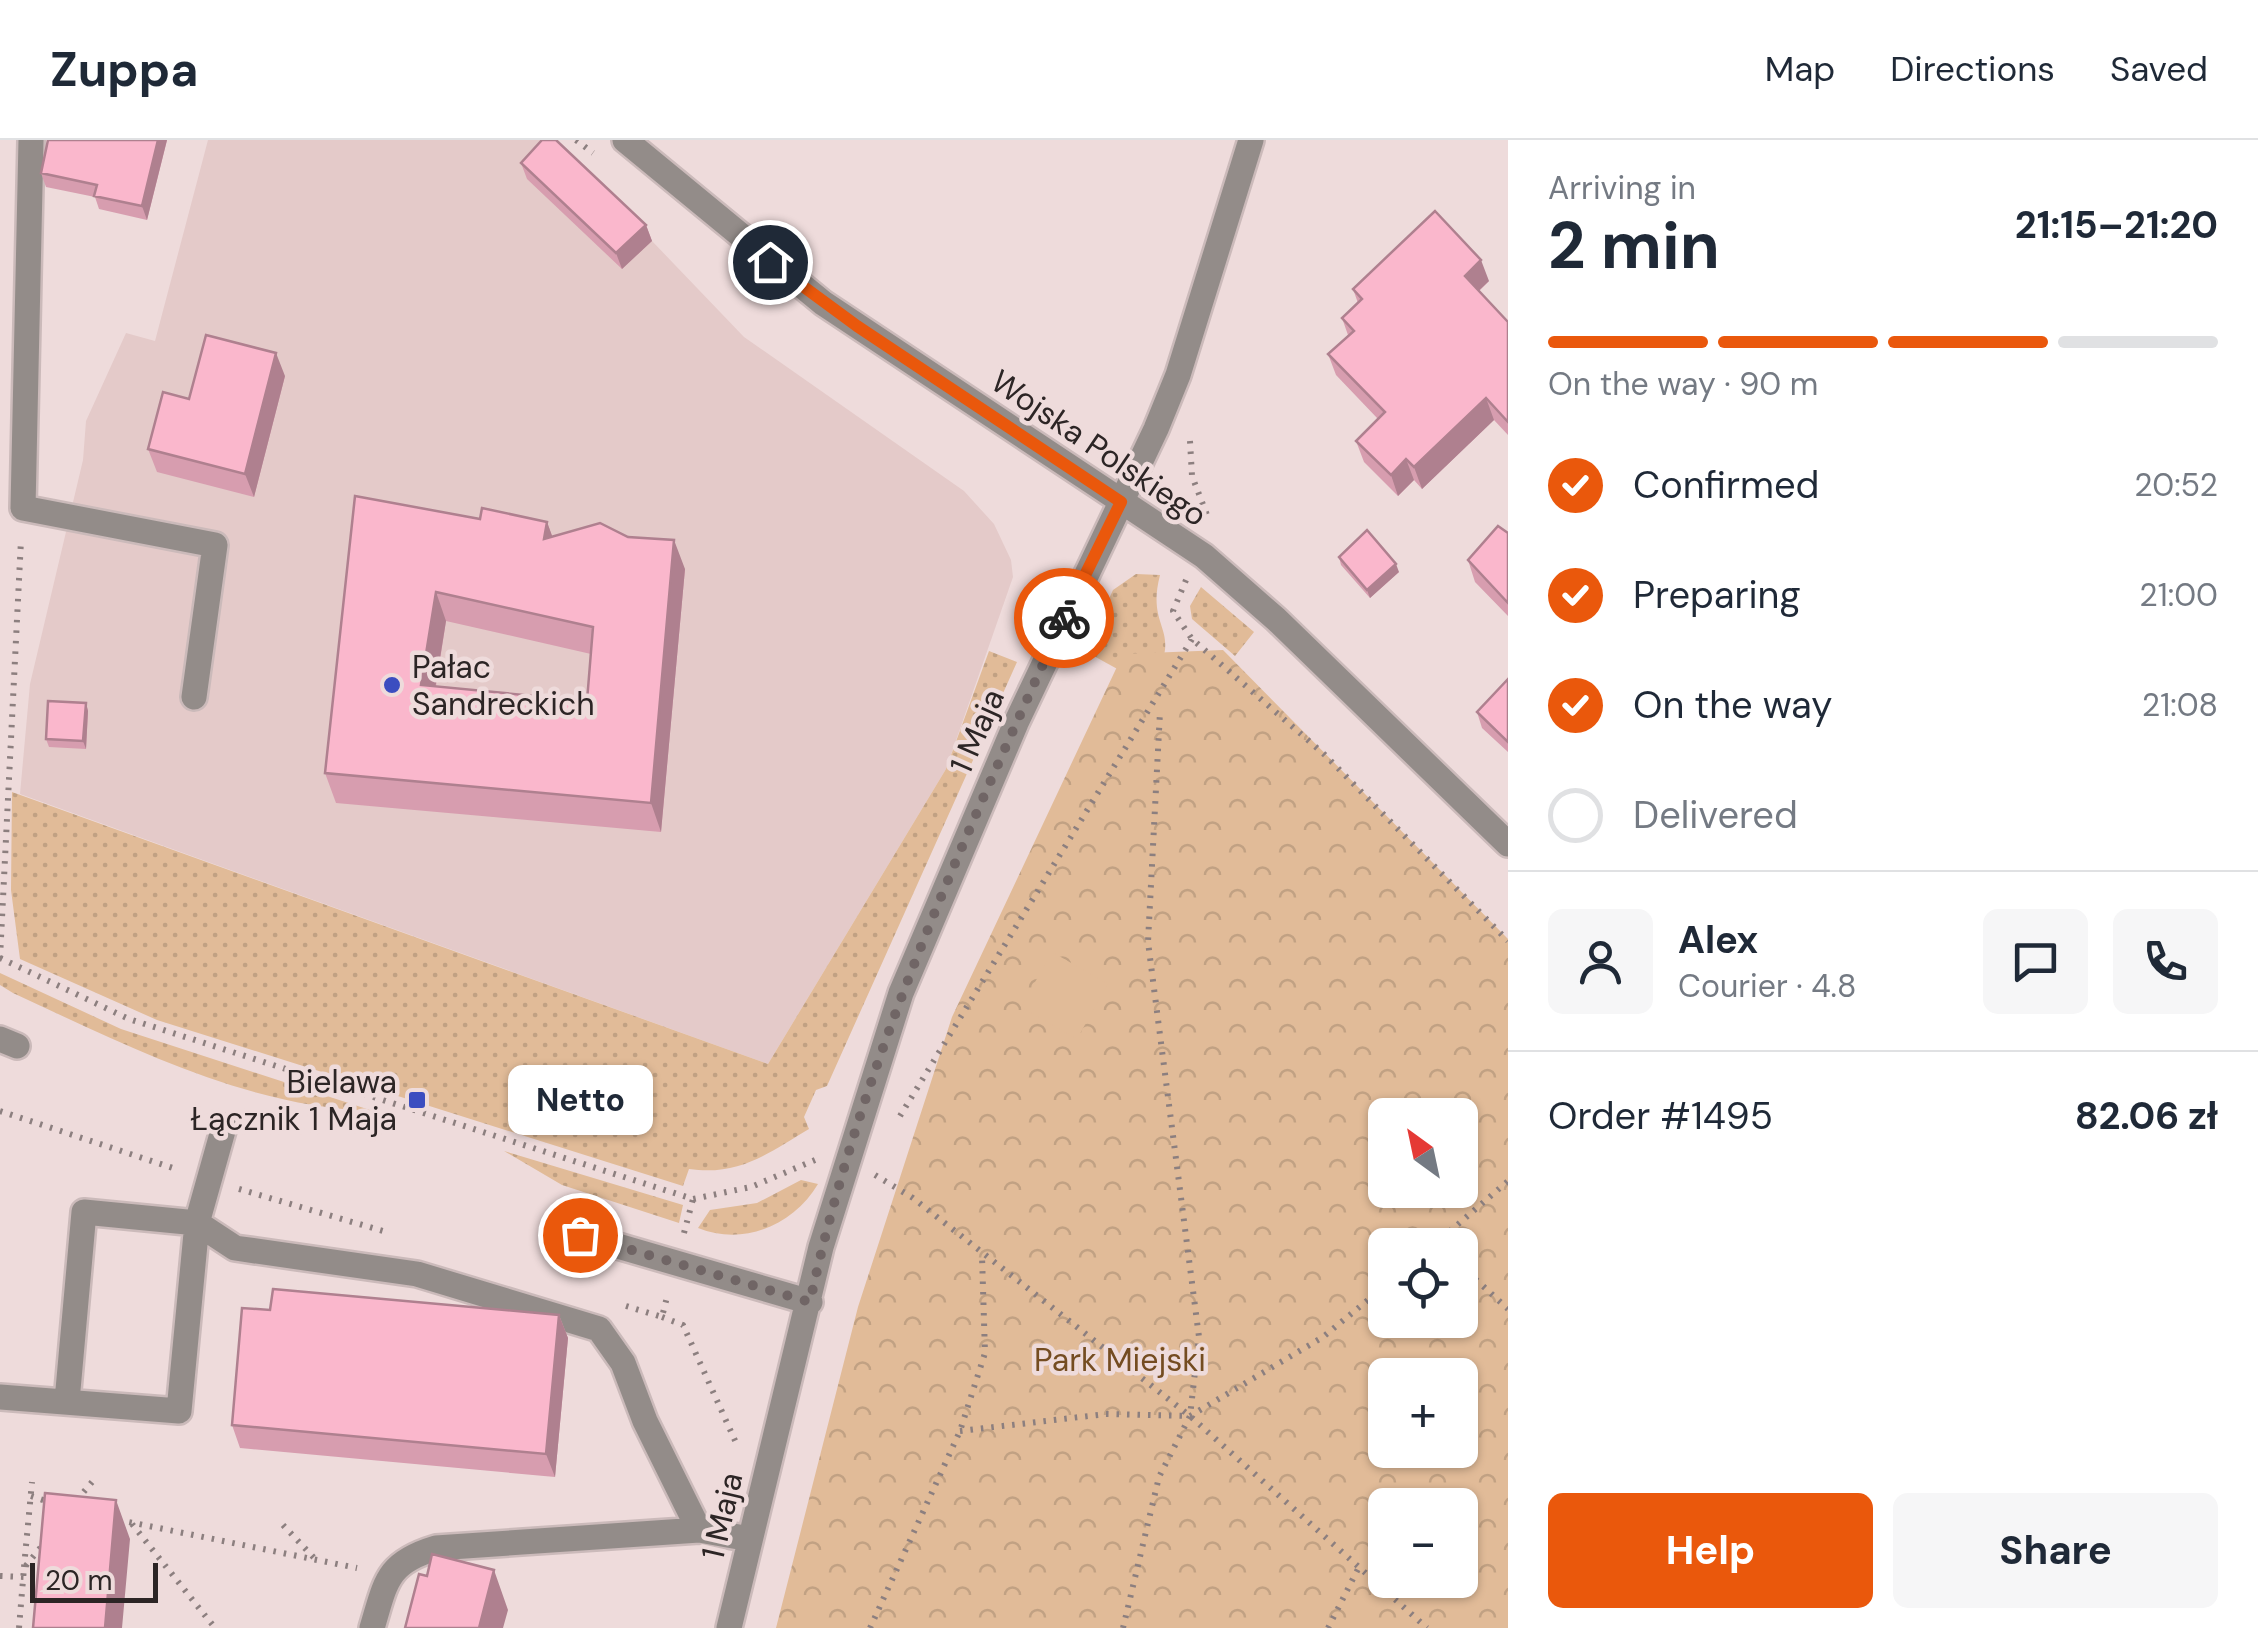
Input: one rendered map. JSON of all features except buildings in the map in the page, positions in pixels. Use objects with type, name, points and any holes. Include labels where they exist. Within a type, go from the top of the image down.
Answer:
[{"type":"street","points":[[31,140],[23,508],[215,545],[194,696]]},
{"type":"street","name":"Wojska Polskiego","points":[[625,140],[823,302],[1204,556],[1262,606],[1508,844]]},
{"type":"street","name":"1 Maja","points":[[729,1628],[842,1174],[916,950],[1048,652],[1178,375],[1250,140]]},
{"type":"street","points":[[0,1397],[179,1412],[196,1223],[224,1127]]},
{"type":"street","points":[[68,1400],[84,1212],[196,1223],[235,1248],[418,1274],[599,1329],[623,1362],[645,1422],[699,1530]]},
{"type":"street","points":[[580,1235],[677,1260],[810,1302]]},
{"type":"street","points":[[372,1628],[393,1571],[405,1557],[436,1548],[699,1530],[750,1539]]},
{"type":"path","points":[[1190,437],[1192,476],[1210,520]]},
{"type":"path","points":[[23,508],[0,958],[130,1019],[693,1198],[750,1187],[809,1160],[826,1161]]},
{"type":"path","points":[[1187,579],[1174,611],[1192,639],[1325,755],[1508,941]]},
{"type":"path","points":[[892,1129],[1192,639]]},
{"type":"path","points":[[1122,1628],[1159,1477],[1190,1416],[1199,1337],[1148,942],[1160,712]]},
{"type":"path","points":[[0,1111],[209,1180],[402,1236]]},
{"type":"path","points":[[876,1194],[885,1160]]},
{"type":"path","points":[[882,1176],[1190,1416],[1427,1628]]},
{"type":"path","points":[[1454,1228],[1508,1181]]},
{"type":"path","points":[[662,1317],[693,1198]]},
{"type":"path","points":[[870,1628],[960,1431],[984,1353],[982,1255]]},
{"type":"path","points":[[1478,1282],[1508,1309]]},
{"type":"path","points":[[960,1431],[1106,1414],[1190,1416],[1323,1337],[1368,1300]]},
{"type":"path","points":[[611,1301],[683,1325],[737,1445],[734,1462]]},
{"type":"path","points":[[19,1628],[32,1482]]},
{"type":"path","points":[[70,1510],[92,1482]]},
{"type":"path","points":[[31,1496],[57,1505]]},
{"type":"path","points":[[116,1520],[318,1562],[393,1571]]},
{"type":"path","points":[[131,1523],[215,1628]]},
{"type":"path","points":[[283,1525],[318,1562]]},
{"type":"path","points":[[0,1576],[24,1573],[47,1539]]},
{"type":"path","points":[[1328,1628],[1360,1566]]},
{"type":"shaded area","points":[[208,140],[543,140],[652,241],[744,337],[964,491],[994,524],[1011,560],[1013,577],[946,769],[768,1064],[20,794],[30,684],[83,460],[86,421],[126,333],[155,341]]},
{"type":"green space","points":[[1136,574],[1160,575],[1157,609],[1165,652],[1150,687],[1092,655],[1080,638],[1084,619],[1097,625],[1113,590]]},
{"type":"green space","points":[[1201,587],[1254,632],[1235,656],[1192,619],[1190,606]]},
{"type":"green space","name":"Park Miejski","points":[[1223,650],[1508,939],[1508,1628],[776,1628],[858,1307],[952,1017],[1123,654]]},
{"type":"green space","points":[[989,651],[1017,662],[827,1086],[816,1090],[804,1117],[809,1129],[738,1166],[689,1169],[683,1186],[157,1020],[20,959],[11,890],[12,792],[768,1064],[946,769]]},
{"type":"green space","points":[[1052,952],[1108,984],[1077,1039],[1021,1007]]},
{"type":"green space","points":[[0,973],[121,1029],[373,1111],[279,1098],[188,1070],[13,993],[0,985]]},
{"type":"green space","points":[[504,1151],[683,1205],[679,1223],[562,1185]]},
{"type":"green space","points":[[801,1180],[818,1184],[808,1199],[781,1221],[732,1235],[698,1228],[710,1210],[757,1203]]},
{"type":"way so far","points":[[580,1235],[658,1254],[810,1302],[842,1174],[916,950],[1064,618]]},
{"type":"place","name":"Pałac Sandreckich","points":[[392,685]]},
{"type":"place","name":"Bielawa Łącznik 1 Maja","points":[[417,1100]]},
{"type":"place","name":"Netto","points":[[580,1235]]},
{"type":"route","points":[[770,262],[857,326],[1121,502],[1064,618]]}]
